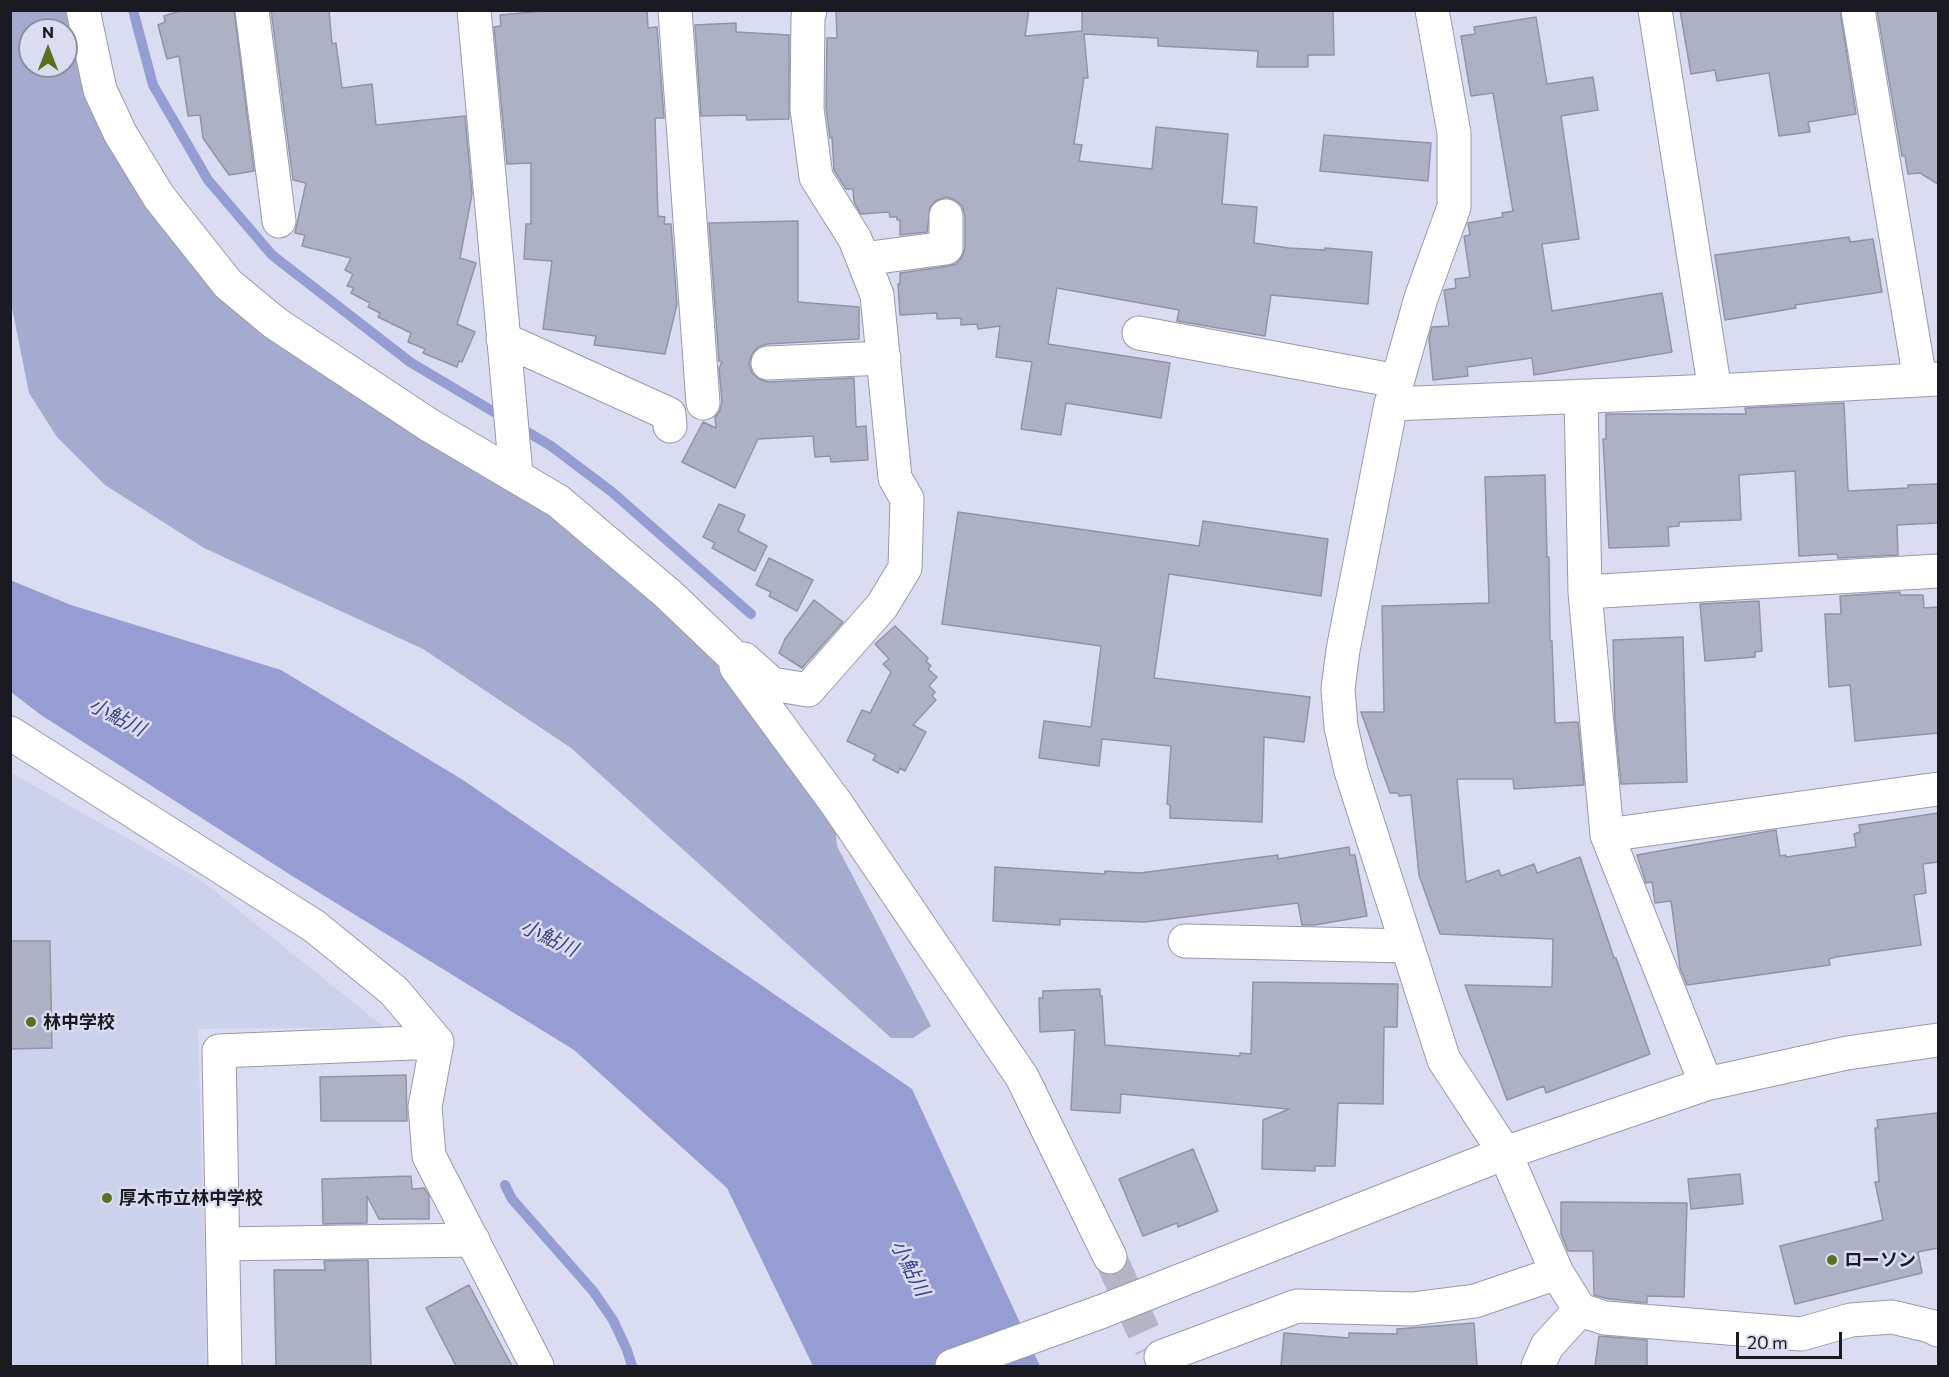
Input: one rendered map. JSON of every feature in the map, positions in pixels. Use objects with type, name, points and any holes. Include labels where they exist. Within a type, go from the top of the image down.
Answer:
[{"type":"street","points":[[83,10],[100,90],[120,133],[159,197],[228,284],[275,323],[429,425],[516,474],[558,501],[668,594],[735,658],[745,659],[771,684],[808,690],[882,606],[904,568],[906,499],[895,478],[878,295],[855,239],[816,177],[807,109],[810,10]]},
{"type":"street","points":[[252,10],[279,221]]},
{"type":"street","points":[[474,10],[516,474]]},
{"type":"street","points":[[675,10],[703,403]]},
{"type":"street","points":[[1432,10],[1454,133],[1454,207],[1421,298],[1394,392],[1343,650],[1338,689],[1341,727],[1351,771],[1444,1060],[1505,1153],[1557,1273],[1580,1310],[1605,1318],[1801,1334],[1851,1320],[1892,1317],[1938,1330]]},
{"type":"street","points":[[1655,10],[1715,391]]},
{"type":"street","points":[[1139,333],[1394,392],[1581,396],[1929,379],[1858,10]]},
{"type":"street","points":[[863,259],[946,248],[946,216]]},
{"type":"street","points":[[503,339],[669,414],[670,426]]},
{"type":"street","points":[[768,363],[884,358]]},
{"type":"street","points":[[1581,396],[1585,592],[1607,835],[1706,1084]]},
{"type":"street","points":[[1585,592],[1938,571]]},
{"type":"street","points":[[735,658],[736,667],[836,803],[1022,1077],[1110,1257]]},
{"type":"street","points":[[10,733],[314,926],[394,991],[437,1042]]},
{"type":"street","points":[[1607,835],[1938,789]]},
{"type":"street","points":[[1185,941],[1407,946]]},
{"type":"street","points":[[952,1366],[1067,1325],[1505,1153],[1706,1084],[1846,1053],[1938,1040]]},
{"type":"street","points":[[437,1042],[425,1107],[429,1156],[537,1366]]},
{"type":"street","points":[[225,1366],[219,1051],[437,1042]]},
{"type":"street","points":[[223,1244],[472,1240]]},
{"type":"street","points":[[1159,1357],[1297,1306],[1412,1309],[1444,1305],[1475,1301],[1557,1273]]},
{"type":"street","points":[[1538,1366],[1547,1346],[1580,1310]]},
{"type":"shaded area","points":[[10,11],[70,11],[74,18],[18,18],[18,78],[78,78],[78,26],[210,279],[560,513],[721,658],[835,822],[837,846],[931,1026],[913,1038],[891,1038],[571,748],[423,649],[204,548],[105,485],[57,437],[29,393],[11,303]]},
{"type":"shaded area","name":"厚木市立林中学校","points":[[10,772],[201,880],[384,1027],[198,1029],[208,1366],[11,1366]]},
{"type":"water","name":"小鮎川","points":[[10,580],[71,605],[281,670],[463,780],[912,1089],[1040,1366],[813,1366],[727,1188],[574,1050],[289,874],[41,715],[11,692]]},
{"type":"building","points":[[183,10],[234,10],[254,171],[229,175],[203,138],[200,115],[188,116],[179,56],[167,59],[158,25],[165,22],[164,16]]},
{"type":"building","points":[[271,10],[329,10],[332,44],[336,43],[342,88],[372,84],[376,125],[465,116],[472,194],[460,258],[476,263],[457,324],[475,332],[462,362],[459,361],[457,367],[423,353],[425,349],[408,342],[411,333],[378,317],[380,313],[368,307],[370,303],[351,293],[354,288],[347,286],[353,274],[345,270],[351,258],[302,246],[305,235],[295,233],[306,183],[293,180]]},
{"type":"building","points":[[555,10],[647,10],[648,28],[657,27],[664,118],[655,118],[658,216],[665,217],[664,224],[671,224],[677,304],[665,354],[594,345],[596,336],[543,329],[552,261],[524,259],[526,224],[531,224],[531,163],[507,164],[494,27],[501,26],[500,15]]},
{"type":"building","points":[[836,10],[1029,10],[1025,36],[1082,31],[1082,10],[1333,10],[1334,55],[1308,55],[1308,67],[1257,67],[1258,51],[1158,46],[1158,38],[1084,34],[1088,78],[1084,78],[1074,144],[1082,145],[1079,161],[1152,169],[1156,127],[1228,134],[1222,204],[1257,207],[1254,243],[1289,248],[1372,252],[1368,304],[1271,295],[1265,336],[1177,321],[1179,310],[1057,288],[1048,344],[1170,363],[1161,418],[1066,403],[1061,435],[1021,429],[1032,362],[996,357],[1000,326],[978,329],[977,324],[961,325],[961,318],[937,319],[937,313],[900,315],[898,284],[900,284],[900,273],[949,266],[956,264],[962,257],[965,248],[965,216],[962,206],[947,197],[937,200],[930,207],[927,232],[900,235],[900,220],[897,220],[897,217],[890,217],[889,212],[861,214],[854,202],[853,189],[846,189],[834,170],[832,137],[830,138],[826,108],[827,38],[837,38]]},
{"type":"building","points":[[1680,10],[1840,10],[1856,114],[1808,122],[1810,132],[1779,136],[1769,73],[1717,81],[1715,70],[1691,74]]},
{"type":"building","points":[[1877,10],[1938,10],[1938,184],[1920,173],[1908,174],[1905,156],[1902,156]]},
{"type":"building","points":[[1536,17],[1547,84],[1593,77],[1598,110],[1561,116],[1579,239],[1542,244],[1552,311],[1662,293],[1672,352],[1534,375],[1532,358],[1467,367],[1468,376],[1433,380],[1429,338],[1432,327],[1449,326],[1444,290],[1456,288],[1455,279],[1470,277],[1464,236],[1470,235],[1468,223],[1503,217],[1502,213],[1513,211],[1493,93],[1471,96],[1461,36],[1475,34],[1474,27]]},
{"type":"building","points":[[736,23],[736,32],[789,35],[789,119],[747,120],[746,115],[701,116],[695,25]]},
{"type":"building","points":[[1324,135],[1431,143],[1428,181],[1320,171]]},
{"type":"building","points":[[798,221],[798,302],[859,307],[859,339],[767,344],[758,347],[752,354],[749,364],[752,373],[768,382],[854,378],[856,427],[866,426],[868,460],[831,462],[830,456],[815,457],[813,436],[758,439],[735,488],[682,462],[703,422],[716,428],[715,417],[720,411],[722,402],[719,368],[722,362],[719,361],[709,223]]},
{"type":"building","points":[[1849,237],[1850,242],[1873,239],[1882,292],[1795,305],[1796,308],[1725,320],[1715,255]]},
{"type":"building","points":[[1844,403],[1848,491],[1938,484],[1938,523],[1897,525],[1898,555],[1838,558],[1837,554],[1799,556],[1795,471],[1739,475],[1741,520],[1679,522],[1679,526],[1668,527],[1669,546],[1609,548],[1603,439],[1606,439],[1606,414],[1746,414],[1745,408]]},
{"type":"building","points":[[1545,475],[1555,723],[1578,722],[1584,785],[1514,789],[1513,779],[1457,779],[1466,882],[1499,870],[1501,876],[1534,864],[1537,873],[1580,857],[1650,1054],[1546,1093],[1544,1086],[1507,1100],[1465,985],[1552,987],[1553,939],[1440,934],[1419,875],[1411,795],[1399,796],[1398,793],[1390,793],[1361,712],[1384,712],[1382,606],[1489,603],[1485,477]]},
{"type":"building","points":[[719,504],[745,515],[738,531],[767,546],[755,571],[712,548],[715,543],[703,537]]},
{"type":"building","points":[[958,512],[1199,546],[1203,521],[1328,539],[1321,596],[1169,574],[1154,678],[1310,697],[1304,742],[1264,737],[1262,822],[1170,818],[1170,805],[1167,804],[1171,746],[1102,739],[1099,766],[1039,758],[1044,721],[1091,727],[1101,646],[942,624]]},
{"type":"building","points":[[769,558],[813,580],[797,611],[769,596],[771,592],[756,585]]},
{"type":"building","points":[[1900,592],[1900,595],[1923,595],[1924,608],[1938,607],[1938,733],[1855,741],[1850,685],[1829,687],[1825,614],[1841,614],[1840,596]]},
{"type":"building","points":[[814,600],[843,622],[802,668],[779,653],[785,639]]},
{"type":"building","points":[[1759,601],[1762,651],[1755,652],[1755,657],[1705,661],[1700,604]]},
{"type":"building","points":[[895,626],[928,658],[926,661],[931,666],[928,669],[937,677],[929,686],[935,692],[932,696],[936,700],[913,725],[926,732],[905,771],[900,768],[898,773],[873,760],[876,755],[847,741],[862,710],[870,713],[891,672],[883,664],[889,659],[875,644]]},
{"type":"building","points":[[1683,637],[1687,782],[1621,784],[1615,720],[1613,640]]},
{"type":"building","points":[[1938,813],[1938,862],[1923,864],[1926,893],[1914,895],[1921,945],[1836,957],[1829,959],[1830,965],[1687,985],[1680,968],[1671,901],[1655,903],[1652,882],[1646,883],[1637,855],[1776,830],[1780,856],[1786,855],[1786,857],[1856,847],[1854,834],[1860,832],[1859,825]]},
{"type":"building","points":[[1349,847],[1350,855],[1355,855],[1367,916],[1302,925],[1298,903],[1145,922],[1060,919],[1060,925],[993,921],[995,867],[1105,874],[1105,871],[1140,873],[1278,855],[1278,859]]},
{"type":"building","points":[[10,941],[50,941],[52,1048],[10,1049]]},
{"type":"building","points":[[1253,982],[1398,984],[1397,1027],[1384,1027],[1383,1104],[1338,1103],[1335,1166],[1315,1166],[1315,1171],[1262,1169],[1263,1120],[1289,1109],[1121,1094],[1120,1113],[1071,1110],[1075,1030],[1040,1032],[1039,998],[1043,998],[1043,991],[1100,989],[1105,1045],[1240,1056],[1240,1053],[1251,1054]]},
{"type":"building","points":[[406,1075],[407,1121],[321,1121],[320,1077]]},
{"type":"building","points":[[1937,1113],[1938,1248],[1918,1252],[1922,1273],[1795,1304],[1780,1246],[1883,1220],[1875,1182],[1879,1182],[1875,1128],[1878,1128],[1877,1120]]},
{"type":"building","points":[[1193,1149],[1218,1211],[1178,1227],[1177,1223],[1143,1236],[1119,1179]]},
{"type":"building","points":[[1740,1174],[1743,1204],[1691,1209],[1688,1179]]},
{"type":"building","points":[[411,1176],[412,1189],[424,1188],[429,1196],[429,1219],[379,1219],[367,1196],[367,1223],[323,1224],[322,1179]]},
{"type":"building","points":[[1561,1202],[1687,1203],[1684,1297],[1647,1296],[1647,1303],[1594,1295],[1593,1251],[1568,1251],[1561,1234]]},
{"type":"building","points":[[368,1260],[371,1366],[276,1366],[274,1270],[325,1270],[324,1261]]},
{"type":"building","points":[[469,1285],[512,1366],[456,1366],[426,1308]]},
{"type":"building","points":[[1474,1323],[1477,1366],[1281,1366],[1284,1333],[1349,1338],[1349,1333],[1397,1334],[1397,1329]]},
{"type":"building","points":[[1599,1336],[1647,1340],[1647,1366],[1595,1366]]},
{"type":"waterway","points":[[133,10],[153,85],[208,180],[272,255],[410,362],[551,446],[612,492],[751,614]]},
{"type":"waterway","points":[[505,1185],[512,1199],[593,1291],[613,1320],[632,1366]]},
{"type":"tunnel","points":[[1110,1257],[1151,1348]]},
{"type":"place","name":"林中学校","points":[[31,1022]]},
{"type":"place","name":"厚木市立林中学校","points":[[107,1198]]},
{"type":"place","name":"ローソン","points":[[1832,1260]]}]
